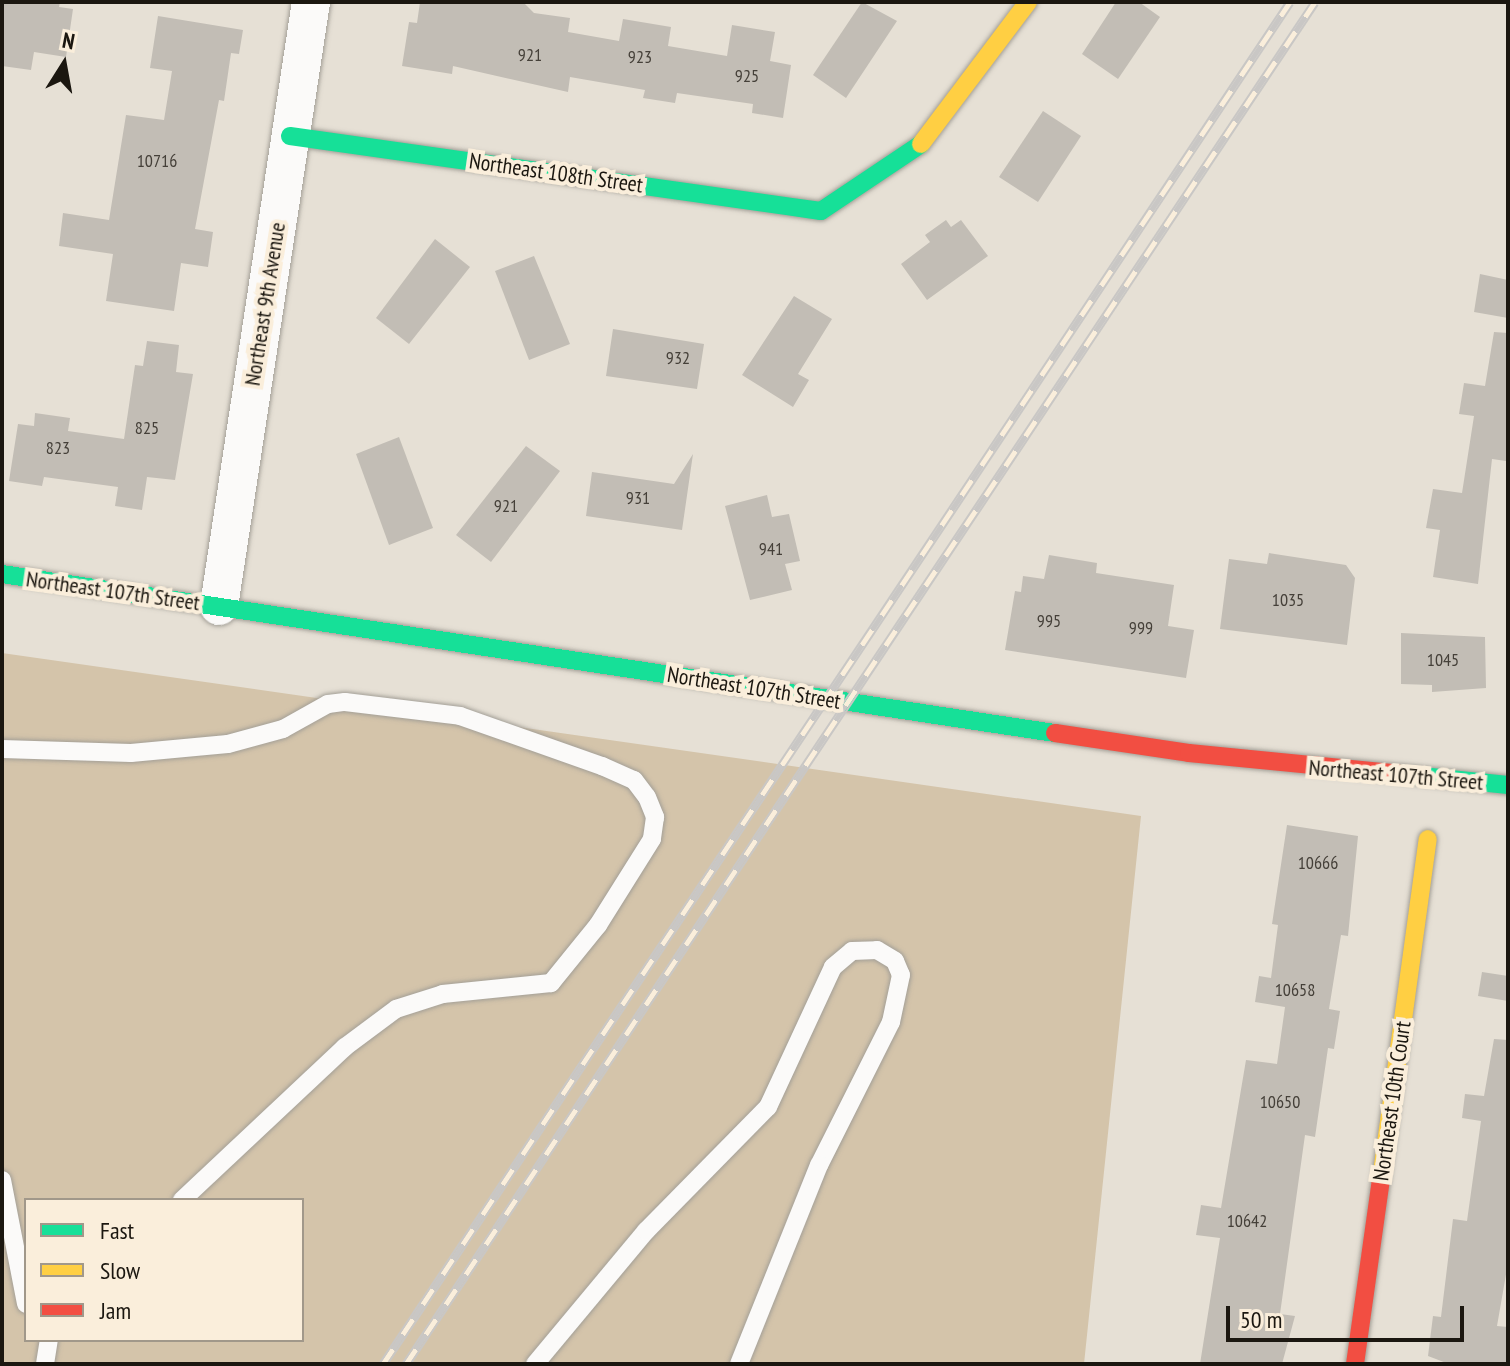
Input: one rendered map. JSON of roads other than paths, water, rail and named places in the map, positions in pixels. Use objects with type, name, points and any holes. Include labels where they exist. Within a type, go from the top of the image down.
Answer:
[{"type":"street","name":"Northeast 9th Avenue","points":[[219,606],[311,2]]},
{"type":"street","name":"Northeast 108th Street","points":[[290,136],[821,211],[927,140],[1028,2]]},
{"type":"street","name":"Northeast 107th Street","points":[[2,574],[1189,753],[1508,785]]},
{"type":"street","name":"Northeast 10th Court","points":[[1355,1364],[1428,839]]},
{"type":"lane","points":[[2,749],[131,753],[228,744],[283,729],[328,704],[345,702],[460,716],[602,766],[634,780],[647,797],[655,817],[652,839],[598,925],[551,983],[443,994],[396,1009],[345,1047],[184,1198]]},
{"type":"lane","points":[[535,1364],[646,1231],[768,1107],[833,967],[852,951],[877,950],[895,961],[901,975],[891,1022],[819,1165],[739,1364]]},
{"type":"lane","points":[[2,1180],[24,1294]]},
{"type":"lane","points":[[39,1342],[44,1362]]},
{"type":"lane","points":[[44,1362],[49,1342]]},
{"type":"railway","points":[[383,1364],[1290,2]]},
{"type":"railway","points":[[406,1364],[1315,2]]}]
